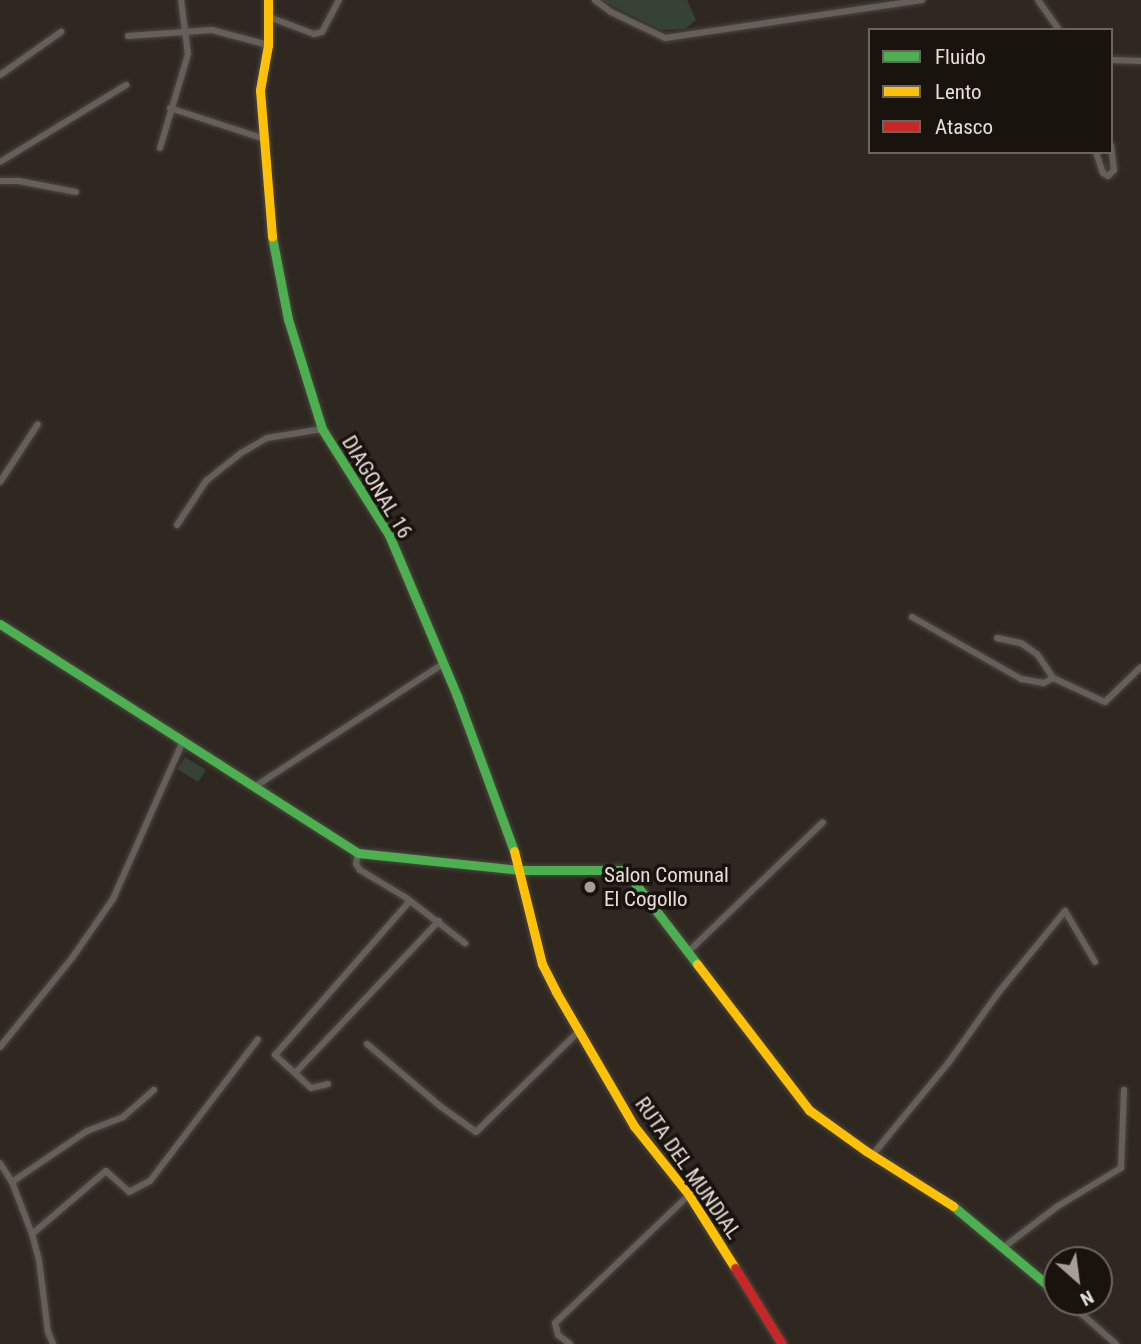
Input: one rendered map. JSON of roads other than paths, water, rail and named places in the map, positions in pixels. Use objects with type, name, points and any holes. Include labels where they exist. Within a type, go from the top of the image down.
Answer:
[{"type":"street","points":[[160,148],[187,54],[181,0]]},
{"type":"street","name":"DIAGONAL 16","points":[[268,0],[268,45],[260,90],[270,219],[288,319],[322,429],[389,535],[443,664],[521,870],[542,964],[588,1048]]},
{"type":"street","points":[[269,18],[314,34],[322,32],[339,0]]},
{"type":"street","points":[[594,0],[611,12],[665,38],[922,0]]},
{"type":"street","points":[[1038,0],[1058,28]]},
{"type":"street","points":[[128,36],[212,30],[268,45]]},
{"type":"street","points":[[0,75],[61,32]]},
{"type":"street","points":[[1113,60],[1141,61]]},
{"type":"street","points":[[0,162],[126,85]]},
{"type":"street","points":[[170,108],[265,139]]},
{"type":"street","points":[[1098,154],[1103,173],[1108,176],[1114,170],[1112,154]]},
{"type":"street","points":[[0,181],[19,181],[76,192]]},
{"type":"street","points":[[0,482],[38,424]]},
{"type":"street","points":[[177,525],[206,481],[241,453],[267,438],[322,429]]},
{"type":"street","points":[[912,617],[1021,679],[1044,683],[1053,678]]},
{"type":"street","points":[[0,624],[182,743],[358,853],[521,870],[625,870],[809,1110],[866,1151],[874,1153],[942,1196],[1043,1281]]},
{"type":"street","points":[[997,638],[1021,643],[1037,654],[1053,678],[1107,702],[1133,672],[1141,667]]},
{"type":"street","points":[[253,788],[443,664]]},
{"type":"street","points":[[0,1047],[72,958],[113,899],[182,743]]},
{"type":"street","points":[[688,952],[823,822]]},
{"type":"street","points":[[358,853],[356,864],[360,870],[439,921],[465,943]]},
{"type":"street","points":[[328,1084],[311,1088],[275,1055],[410,901]]},
{"type":"street","points":[[874,1153],[949,1062],[998,993],[1065,911],[1095,962]]},
{"type":"street","points":[[296,1072],[439,921]]},
{"type":"street","points":[[367,1044],[440,1107],[476,1132],[579,1031]]},
{"type":"street","points":[[32,1234],[106,1171],[130,1192],[150,1181],[258,1039]]},
{"type":"street","name":"RUTA DEL MUNDIAL","points":[[588,1048],[634,1126],[689,1195],[782,1344]]},
{"type":"street","points":[[12,1182],[87,1131],[123,1117],[154,1090]]},
{"type":"street","points":[[1004,1247],[1058,1206],[1121,1168],[1124,1090]]},
{"type":"street","points":[[0,1163],[12,1182],[32,1234],[48,1332],[53,1344]]},
{"type":"street","points":[[569,1344],[558,1335],[555,1323],[689,1195]]},
{"type":"street","points":[[1084,1316],[1116,1344]]},
{"type":"place","name":"Salon Comunal El Cogollo","points":[[590,887]]}]
